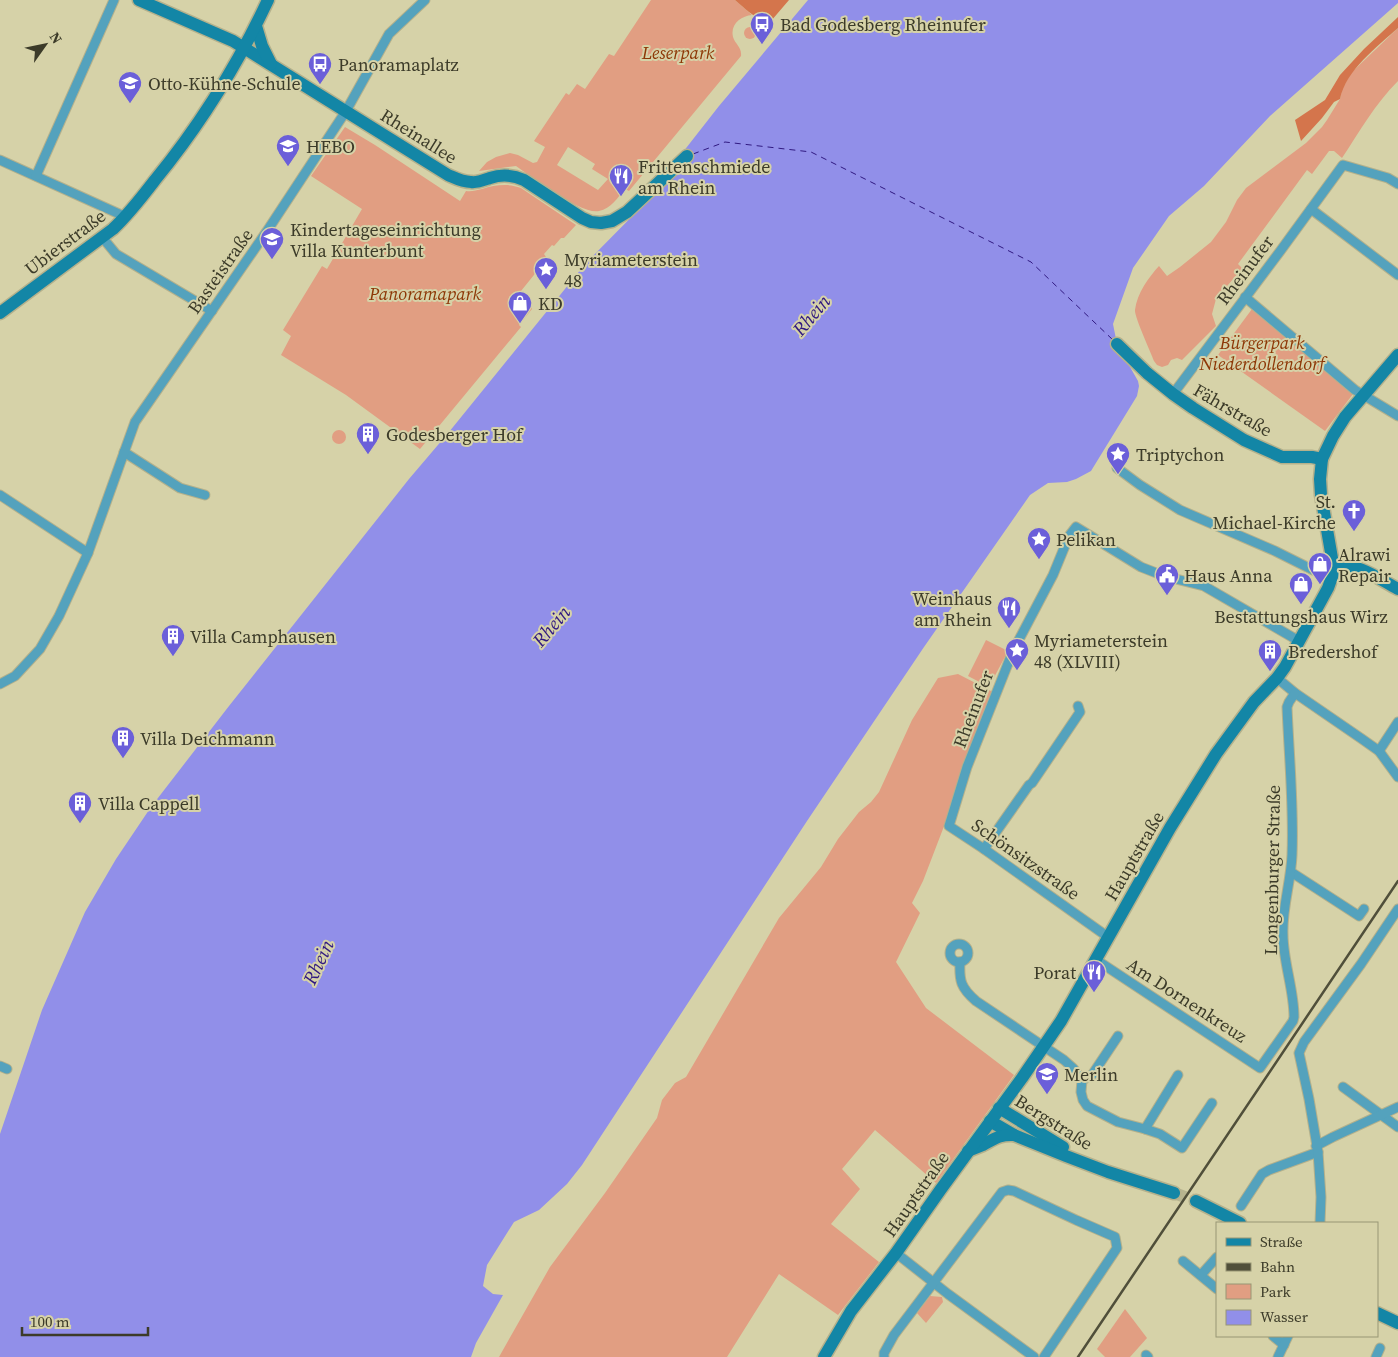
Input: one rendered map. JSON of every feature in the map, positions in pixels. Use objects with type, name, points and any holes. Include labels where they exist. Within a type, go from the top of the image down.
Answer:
[{"type":"main road","name":"Rheinallee","points":[[139,0],[233,41],[448,175],[472,182],[497,176],[515,176],[587,220],[601,223],[612,221],[627,212],[687,156]]},
{"type":"main road","points":[[245,48],[268,0]]},
{"type":"main road","points":[[256,26],[262,46],[271,64]]},
{"type":"main road","name":"Ubierstraße","points":[[0,313],[102,238],[126,217],[180,150],[245,48]]},
{"type":"main road","name":"Fährstraße","points":[[1117,344],[1147,373],[1173,394],[1244,440],[1282,457],[1322,459]]},
{"type":"main road","points":[[1398,355],[1344,417],[1322,459],[1320,479],[1333,569],[1346,565],[1362,569],[1398,589]]},
{"type":"main road","name":"Hauptstraße","points":[[824,1357],[850,1311],[896,1253],[1061,1021],[1170,828],[1216,754],[1254,702],[1285,667],[1328,588],[1333,569]]},
{"type":"main road","name":"Bergstraße","points":[[1000,1108],[1090,1165]]},
{"type":"main road","name":"Bergstraße","points":[[990,1121],[1014,1135],[1090,1165],[1174,1193]]},
{"type":"main road","name":"Bergstraße","points":[[968,1151],[994,1138],[1014,1135]]},
{"type":"main road","points":[[1196,1201],[1238,1222]]},
{"type":"main road","points":[[1378,1313],[1398,1323]]},
{"type":"street","points":[[36,176],[114,0]]},
{"type":"street","name":"Basteistraße","points":[[0,684],[15,676],[40,649],[59,616],[88,553],[135,422],[267,231],[346,111],[389,34],[425,0]]},
{"type":"street","points":[[0,160],[126,217]]},
{"type":"street","name":"Rheinufer","points":[[1173,394],[1342,165],[1388,178],[1398,184]]},
{"type":"street","points":[[1311,208],[1398,275]]},
{"type":"street","points":[[102,238],[116,254],[212,311]]},
{"type":"street","points":[[1245,297],[1355,390],[1398,416]]},
{"type":"street","points":[[124,452],[180,488],[205,495]]},
{"type":"street","points":[[1117,468],[1180,510],[1275,551],[1313,570],[1333,569]]},
{"type":"street","points":[[0,495],[88,553]]},
{"type":"street","name":"Rheinufer","points":[[949,826],[967,767],[1013,651],[1053,575],[1069,536],[1076,527],[1141,567],[1164,576],[1204,586],[1299,641]]},
{"type":"street","points":[[1277,678],[1295,693],[1379,751],[1398,777]]},
{"type":"street","name":"Longenburger Straße","points":[[1260,1068],[1294,1017],[1285,960],[1283,933],[1284,909],[1291,872],[1292,825],[1288,707],[1295,693]]},
{"type":"street","points":[[984,848],[1032,783],[1080,712],[1078,706]]},
{"type":"street","points":[[1379,751],[1398,722]]},
{"type":"street","name":"Schönsitzstraße","points":[[949,826],[984,848],[1108,937]]},
{"type":"street","points":[[1291,872],[1359,916],[1364,909]]},
{"type":"street","points":[[1320,1222],[1321,1197],[1317,1149],[1299,1053],[1304,1042],[1398,910]]},
{"type":"street","name":"Am Dornenkreuz","points":[[1096,959],[1260,1068]]},
{"type":"street","points":[[960,962],[959,976],[961,985],[966,993],[1073,1068],[1082,1080],[1081,1092],[1087,1106],[1118,1122],[1160,1134],[1182,1148],[1212,1103]]},
{"type":"street","points":[[1082,1080],[1092,1075],[1118,1036]]},
{"type":"street","points":[[1145,1129],[1178,1075]]},
{"type":"street","points":[[1344,1087],[1398,1127]]},
{"type":"street","points":[[1240,1206],[1262,1174],[1317,1149],[1333,1136],[1398,1107]]},
{"type":"street","points":[[884,1357],[884,1353],[894,1335],[1002,1192],[1008,1190],[1115,1237],[1117,1248],[1044,1357]]},
{"type":"street","points":[[896,1253],[1034,1357]]},
{"type":"street","points":[[1201,1275],[1216,1258]]},
{"type":"street","points":[[1183,1261],[1216,1288]]},
{"type":"street","points":[[1274,1337],[1284,1345]]},
{"type":"street","points":[[1278,1357],[1288,1337]]},
{"type":"street","points":[[1376,1357],[1380,1348]]},
{"type":"green space","name":"Leserpark","points":[[651,0],[735,0],[752,15],[740,19],[733,28],[733,37],[741,56],[629,191],[625,189],[607,208],[591,211],[581,207],[557,194],[516,166],[479,171],[487,162],[510,153],[533,163],[537,162],[545,147],[534,141],[566,93],[569,95],[577,84],[585,89],[609,54],[614,56]],"holes":[[[568,147],[595,164],[592,169],[608,179],[598,190],[557,165]]]},
{"type":"green space","points":[[748,27],[752,27],[756,33],[752,39],[748,39],[744,35],[744,31]]},
{"type":"green space","points":[[1398,28],[1398,81],[1375,108],[1342,158],[1334,151],[1329,151],[1312,174],[1307,170],[1238,264],[1242,268],[1240,271],[1216,299],[1212,314],[1216,326],[1182,360],[1177,358],[1171,360],[1168,365],[1162,367],[1157,365],[1135,314],[1138,297],[1148,280],[1159,266],[1167,276],[1211,242],[1226,222],[1237,200],[1246,188],[1306,143],[1322,127],[1340,99],[1342,89],[1351,73]]},
{"type":"green space","name":"Panoramapark","points":[[345,127],[460,201],[466,191],[502,185],[516,186],[576,225],[564,238],[561,238],[554,246],[552,245],[544,254],[546,257],[541,263],[542,265],[521,291],[530,298],[528,302],[532,309],[519,325],[521,327],[420,449],[346,395],[281,355],[291,336],[283,330],[322,266],[327,269],[362,209],[311,176]]},
{"type":"green space","name":"Bürgerpark Niederdollendorf","points":[[1252,309],[1353,394],[1325,431],[1218,355]]},
{"type":"green space","points":[[339,430],[344,432],[346,437],[344,442],[339,444],[334,442],[332,437],[334,432]]},
{"type":"green space","points":[[1347,504],[1362,512],[1358,518],[1345,507]]},
{"type":"green space","points":[[986,640],[1008,651],[989,687],[968,676]]},
{"type":"green space","points":[[958,674],[993,692],[969,749],[951,808],[923,881],[912,903],[920,913],[896,962],[926,1008],[1014,1075],[936,1183],[875,1130],[842,1169],[860,1189],[831,1224],[879,1262],[838,1315],[779,1274],[727,1357],[499,1357],[550,1267],[605,1193],[657,1118],[662,1100],[675,1083],[686,1077],[779,918],[821,867],[838,839],[859,812],[879,792],[912,720],[938,678]]},
{"type":"green space","points":[[930,1296],[942,1297],[943,1302],[926,1323],[917,1313]]},
{"type":"green space","points":[[1125,1309],[1147,1338],[1130,1357],[1105,1357],[1097,1349]]},
{"type":"shaded area","points":[[735,0],[789,0],[771,21],[756,17]]},
{"type":"shaded area","points":[[1398,17],[1398,28],[1355,69],[1343,88],[1340,99],[1334,102],[1301,141],[1295,120],[1325,100],[1340,75]]},
{"type":"water","name":"Rhein","points":[[808,0],[1398,0],[1398,3],[1270,116],[1204,186],[1169,216],[1133,268],[1113,324],[1117,344],[1138,381],[1137,396],[1091,471],[1067,482],[1048,483],[1030,495],[924,647],[807,821],[582,1165],[567,1184],[539,1210],[514,1222],[487,1265],[483,1286],[493,1294],[503,1295],[476,1343],[471,1357],[0,1357],[0,1134],[42,1010],[85,912],[116,859],[151,807],[409,479],[586,263],[664,184],[683,152],[719,106]]},
{"type":"ferry route","points":[[693,154],[725,142],[811,152],[1031,262],[1113,340]]},
{"type":"tunnel","points":[[1174,1193],[1196,1201]]},
{"type":"railway","points":[[1078,1357],[1398,881]]},
{"type":"place","name":"Bad Godesberg Rheinufer","points":[[762,45]]},
{"type":"place","name":"Panoramaplatz","points":[[320,85]]},
{"type":"place","name":"Otto-Kühne-Schule","points":[[130,104]]},
{"type":"place","name":"HEBO","points":[[288,167]]},
{"type":"place","name":"Frittenschmiede am Rhein","points":[[621,197]]},
{"type":"place","name":"Kindertageseinrichtung Villa Kunterbunt","points":[[272,260]]},
{"type":"place","name":"Myriameterstein 48","points":[[546,290]]},
{"type":"place","name":"KD","points":[[520,324]]},
{"type":"place","name":"Godesberger Hof","points":[[368,455]]},
{"type":"place","name":"Triptychon","points":[[1118,475]]},
{"type":"place","name":"St. Michael-Kirche","points":[[1354,532]]},
{"type":"place","name":"Pelikan","points":[[1039,560]]},
{"type":"place","name":"Alrawi Repair","points":[[1320,585]]},
{"type":"place","name":"Haus Anna","points":[[1167,596]]},
{"type":"place","name":"Bestattungshaus Wirz","points":[[1301,605]]},
{"type":"place","name":"Weinhaus am Rhein","points":[[1009,629]]},
{"type":"place","name":"Villa Camphausen","points":[[173,657]]},
{"type":"place","name":"Myriameterstein 48 (XLVIII)","points":[[1017,671]]},
{"type":"place","name":"Bredershof","points":[[1270,672]]},
{"type":"place","name":"Villa Deichmann","points":[[123,759]]},
{"type":"place","name":"Villa Cappell","points":[[80,824]]},
{"type":"place","name":"Porat","points":[[1094,993]]},
{"type":"place","name":"Merlin","points":[[1047,1095]]}]
